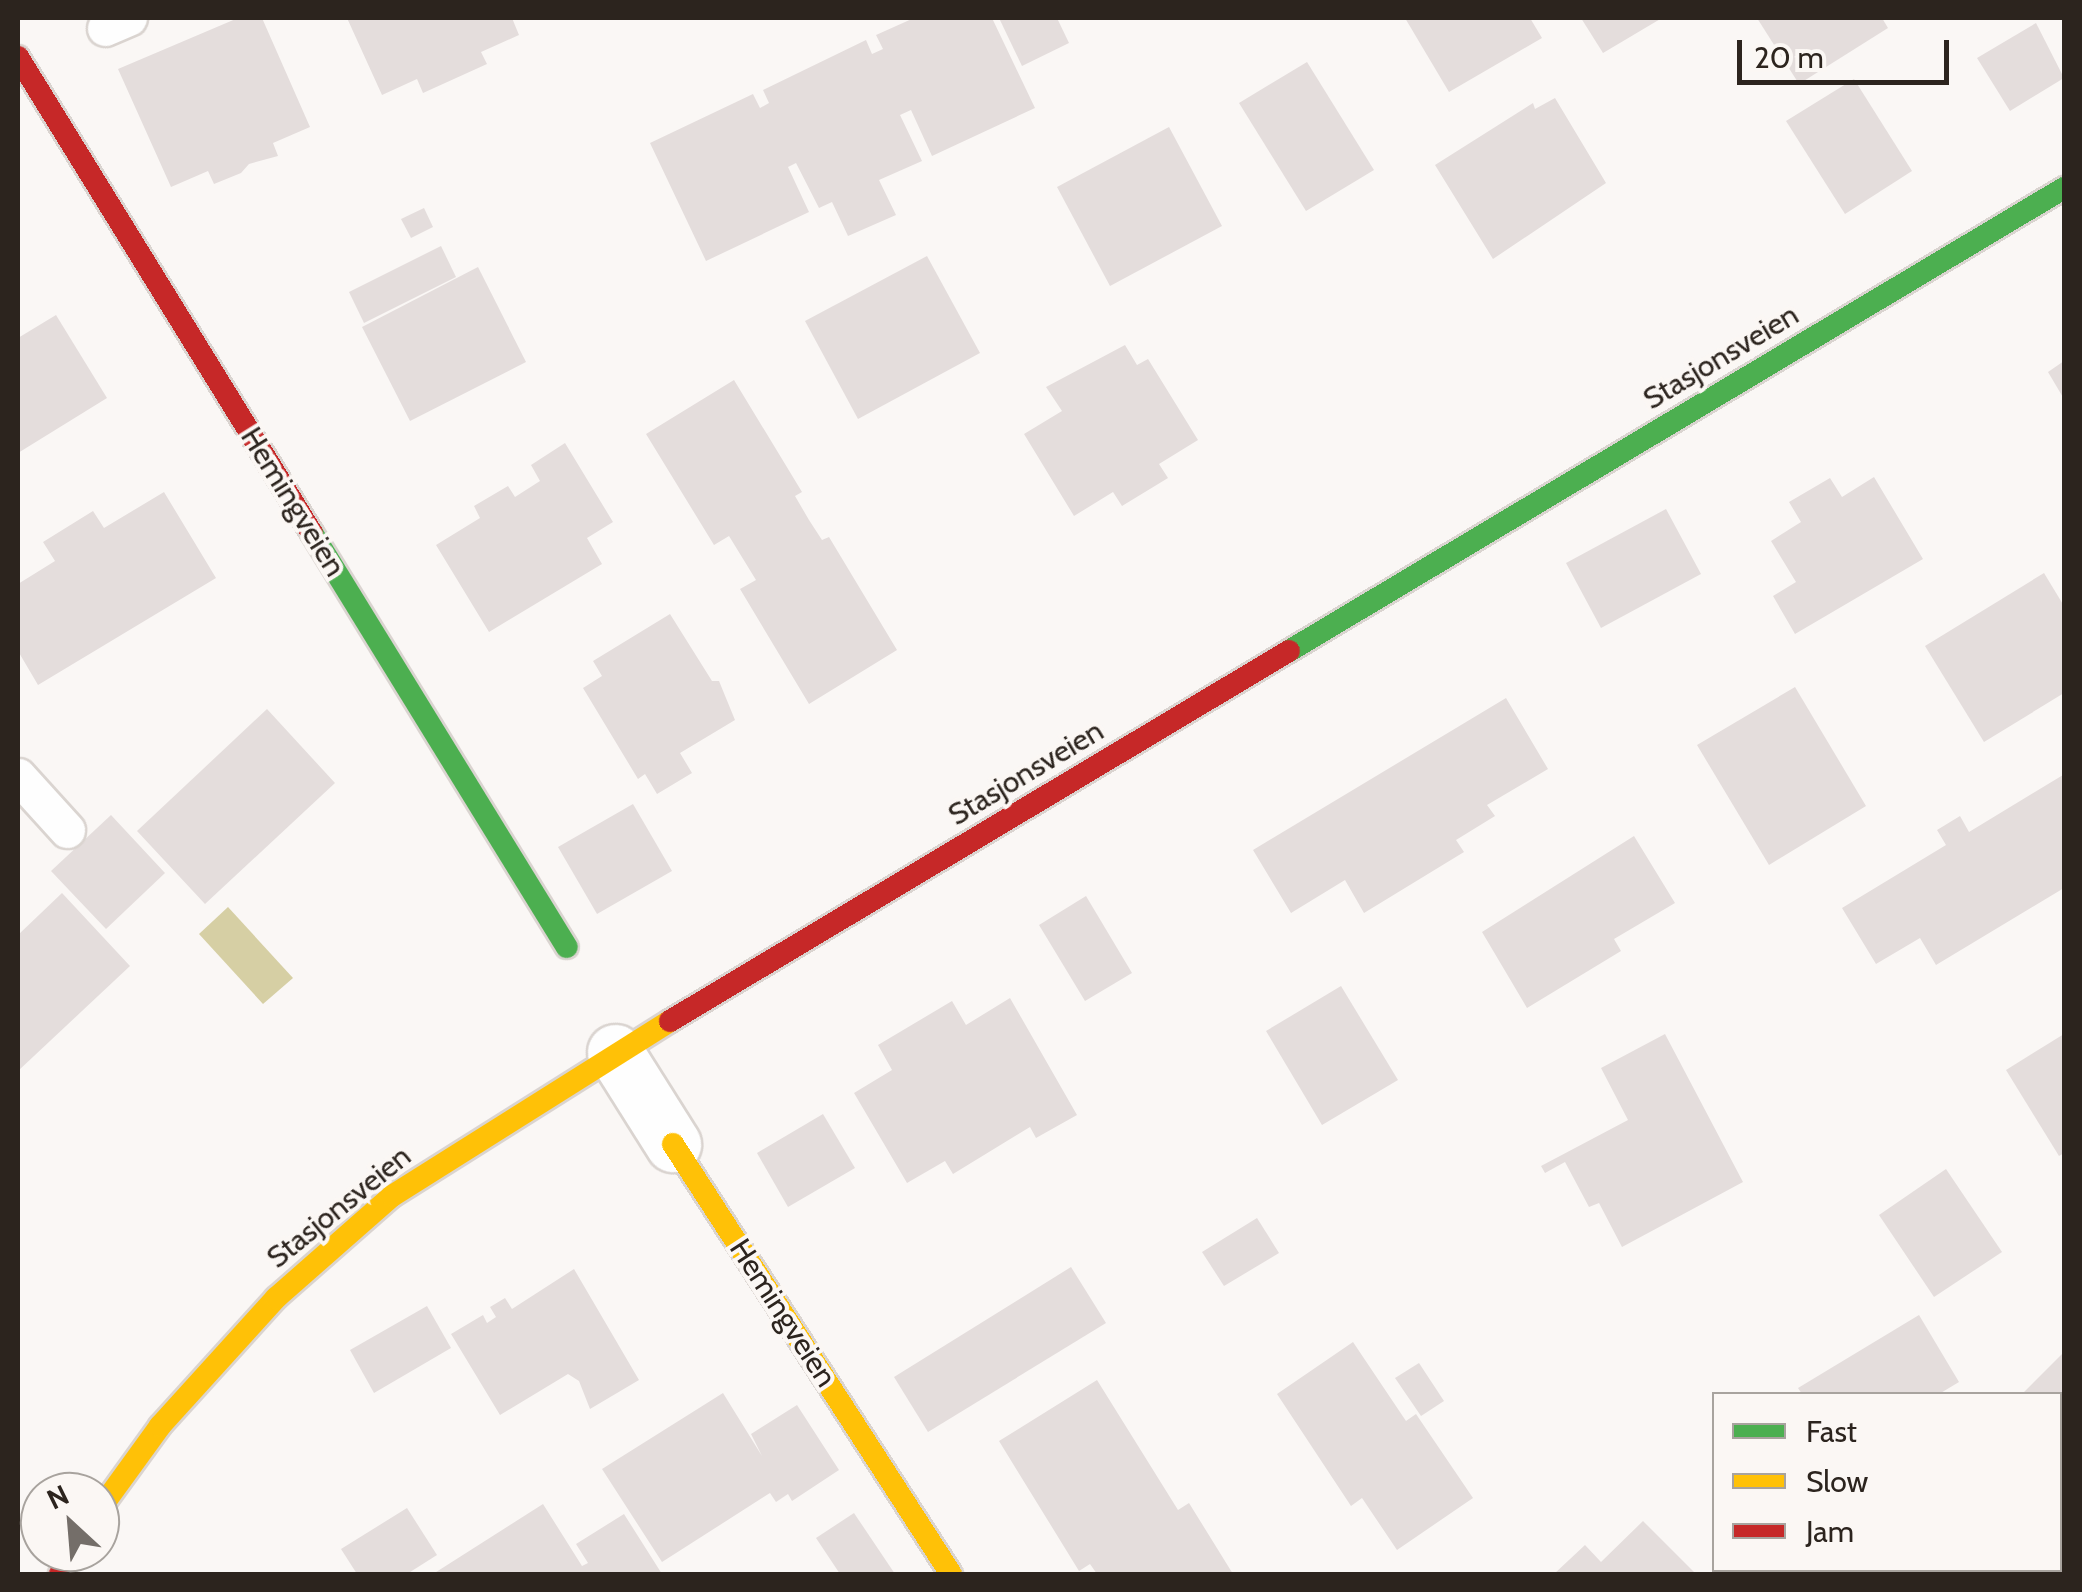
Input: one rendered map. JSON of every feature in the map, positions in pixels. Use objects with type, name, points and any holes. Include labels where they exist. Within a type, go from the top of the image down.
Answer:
[{"type":"street","name":"Hemingveien","points":[[18,56],[567,947]]},
{"type":"street","name":"Stasjonsveien","points":[[120,1484],[214,1362],[332,1244],[499,1123],[2064,188]]},
{"type":"street","name":"Hemingveien","points":[[614,1052],[951,1574]]},
{"type":"lane","points":[[18,776],[67,830]]},
{"type":"shaded area","points":[[228,907],[293,978],[263,1004],[199,934]]},
{"type":"building","points":[[238,18],[262,18],[310,127],[273,143],[278,156],[249,164],[241,173],[214,184],[208,171],[171,187],[118,69]]},
{"type":"building","points":[[347,18],[512,18],[519,35],[481,52],[487,64],[423,93],[417,79],[382,95]]},
{"type":"building","points":[[914,18],[992,18],[1035,108],[932,156],[911,110],[900,115],[922,161],[879,180],[896,215],[848,236],[832,202],[819,208],[796,163],[788,167],[809,212],[706,261],[650,143],[753,94],[760,108],[769,103],[763,90],[866,40],[872,54],[883,49],[876,35]]},
{"type":"building","points":[[999,18],[1057,18],[1069,43],[1022,66]]},
{"type":"building","points":[[1405,18],[1530,18],[1542,38],[1449,92]]},
{"type":"building","points":[[1581,18],[1662,18],[1603,53]]},
{"type":"building","points":[[1757,18],[1882,18],[1888,28],[1799,84]]},
{"type":"building","points":[[2036,23],[2064,78],[2010,111],[1977,58]]},
{"type":"building","points":[[1307,62],[1374,170],[1306,211],[1239,103]]},
{"type":"building","points":[[1854,79],[1912,171],[1845,214],[1786,121]]},
{"type":"building","points":[[1555,98],[1606,183],[1493,259],[1435,165],[1533,103],[1535,109]]},
{"type":"building","points":[[1169,127],[1222,226],[1110,286],[1057,187]]},
{"type":"building","points":[[424,208],[433,227],[411,238],[401,219]]},
{"type":"building","points":[[441,246],[456,277],[364,323],[349,292]]},
{"type":"building","points":[[927,256],[980,353],[858,419],[805,321]]},
{"type":"building","points":[[478,267],[526,362],[410,421],[362,327]]},
{"type":"building","points":[[56,315],[107,398],[18,453],[18,338]]},
{"type":"building","points":[[1125,345],[1137,365],[1148,359],[1198,440],[1159,464],[1168,478],[1122,506],[1113,492],[1074,516],[1024,434],[1062,411],[1046,387]]},
{"type":"building","points":[[2064,361],[2064,399],[2048,372]]},
{"type":"building","points":[[734,380],[802,492],[795,496],[809,520],[822,540],[829,537],[897,650],[809,704],[740,589],[756,580],[729,536],[714,545],[646,434]]},
{"type":"building","points":[[565,443],[613,522],[587,538],[602,564],[489,632],[436,545],[480,518],[474,506],[508,486],[515,497],[540,481],[531,465]]},
{"type":"building","points":[[1874,477],[1923,559],[1795,634],[1773,596],[1796,582],[1771,541],[1801,522],[1789,502],[1830,478],[1842,497]]},
{"type":"building","points":[[164,492],[216,578],[38,685],[18,651],[18,584],[55,561],[43,542],[93,511],[104,528]]},
{"type":"building","points":[[1666,509],[1701,574],[1601,628],[1566,563]]},
{"type":"building","points":[[2044,573],[2064,606],[2064,693],[1984,742],[1925,646]]},
{"type":"building","points":[[670,614],[712,681],[719,681],[735,720],[680,753],[692,773],[657,794],[645,774],[638,779],[583,688],[602,676],[593,661]]},
{"type":"building","points":[[1795,687],[1866,806],[1769,865],[1697,745]]},
{"type":"building","points":[[1506,698],[1548,769],[1487,805],[1495,816],[1456,840],[1464,852],[1364,913],[1345,880],[1291,913],[1253,850]]},
{"type":"building","points":[[267,709],[335,783],[205,904],[137,831]]},
{"type":"building","points":[[2063,775],[2064,888],[1936,965],[1920,938],[1876,964],[1842,908],[1946,845],[1937,830],[1960,816],[1969,832]]},
{"type":"building","points":[[633,804],[672,871],[597,914],[558,847]]},
{"type":"building","points":[[111,815],[165,873],[106,929],[51,871]]},
{"type":"building","points":[[1634,836],[1675,903],[1614,939],[1621,951],[1527,1008],[1482,932]]},
{"type":"building","points":[[62,893],[130,966],[18,1071],[18,935]]},
{"type":"building","points":[[1086,896],[1132,973],[1085,1001],[1039,925]]},
{"type":"building","points":[[1341,986],[1398,1080],[1322,1125],[1266,1031]]},
{"type":"building","points":[[1010,998],[1077,1115],[1036,1138],[1030,1127],[953,1174],[945,1161],[907,1183],[854,1093],[892,1070],[878,1045],[952,1001],[966,1025]]},
{"type":"building","points":[[1665,1034],[1743,1182],[1622,1247],[1599,1203],[1589,1207],[1565,1162],[1545,1173],[1541,1166],[1628,1120],[1601,1068]]},
{"type":"building","points":[[2064,1034],[2064,1153],[2059,1156],[2006,1070]]},
{"type":"building","points":[[823,1114],[855,1168],[788,1207],[757,1153]]},
{"type":"building","points":[[1946,1169],[2002,1252],[1934,1297],[1879,1215]]},
{"type":"building","points":[[1257,1218],[1279,1253],[1224,1286],[1202,1252]]},
{"type":"building","points":[[1071,1267],[1106,1323],[928,1432],[894,1377]]},
{"type":"building","points":[[574,1269],[639,1380],[590,1409],[579,1381],[568,1374],[500,1415],[451,1334],[483,1315],[487,1323],[496,1317],[490,1307],[505,1298],[512,1309]]},
{"type":"building","points":[[427,1306],[451,1348],[374,1393],[350,1350]]},
{"type":"building","points":[[1919,1315],[1959,1382],[1942,1392],[1801,1392],[1798,1388]]},
{"type":"building","points":[[1353,1342],[1406,1421],[1416,1414],[1473,1498],[1397,1550],[1362,1498],[1351,1506],[1277,1394]]},
{"type":"building","points":[[2064,1352],[2063,1489],[2062,1392],[2024,1392]]},
{"type":"building","points":[[1419,1363],[1444,1401],[1421,1416],[1395,1378]]},
{"type":"building","points":[[1097,1380],[1178,1510],[1189,1503],[1233,1574],[1097,1574],[1090,1564],[1079,1571],[999,1441]]},
{"type":"building","points":[[723,1393],[762,1456],[751,1434],[797,1405],[839,1470],[792,1501],[788,1494],[776,1502],[770,1493],[662,1562],[602,1469]]},
{"type":"building","points":[[543,1504],[582,1566],[588,1563],[576,1544],[624,1514],[662,1574],[433,1574]]},
{"type":"building","points":[[407,1508],[437,1555],[407,1574],[357,1574],[341,1549]]},
{"type":"building","points":[[854,1513],[895,1574],[840,1574],[816,1538]]},
{"type":"building","points":[[1643,1521],[1696,1574],[1554,1574],[1585,1545],[1601,1562]]},
{"type":"traffic: fast","points":[[1289,651],[2064,188]]},
{"type":"traffic: fast","points":[[312,533],[567,947]]},
{"type":"traffic: slow","points":[[120,1481],[160,1426],[276,1298],[392,1196],[670,1021]]},
{"type":"traffic: slow","points":[[673,1144],[951,1574]]},
{"type":"traffic: jam","points":[[18,57],[312,533]]},
{"type":"traffic: jam","points":[[670,1021],[1289,651]]}]
